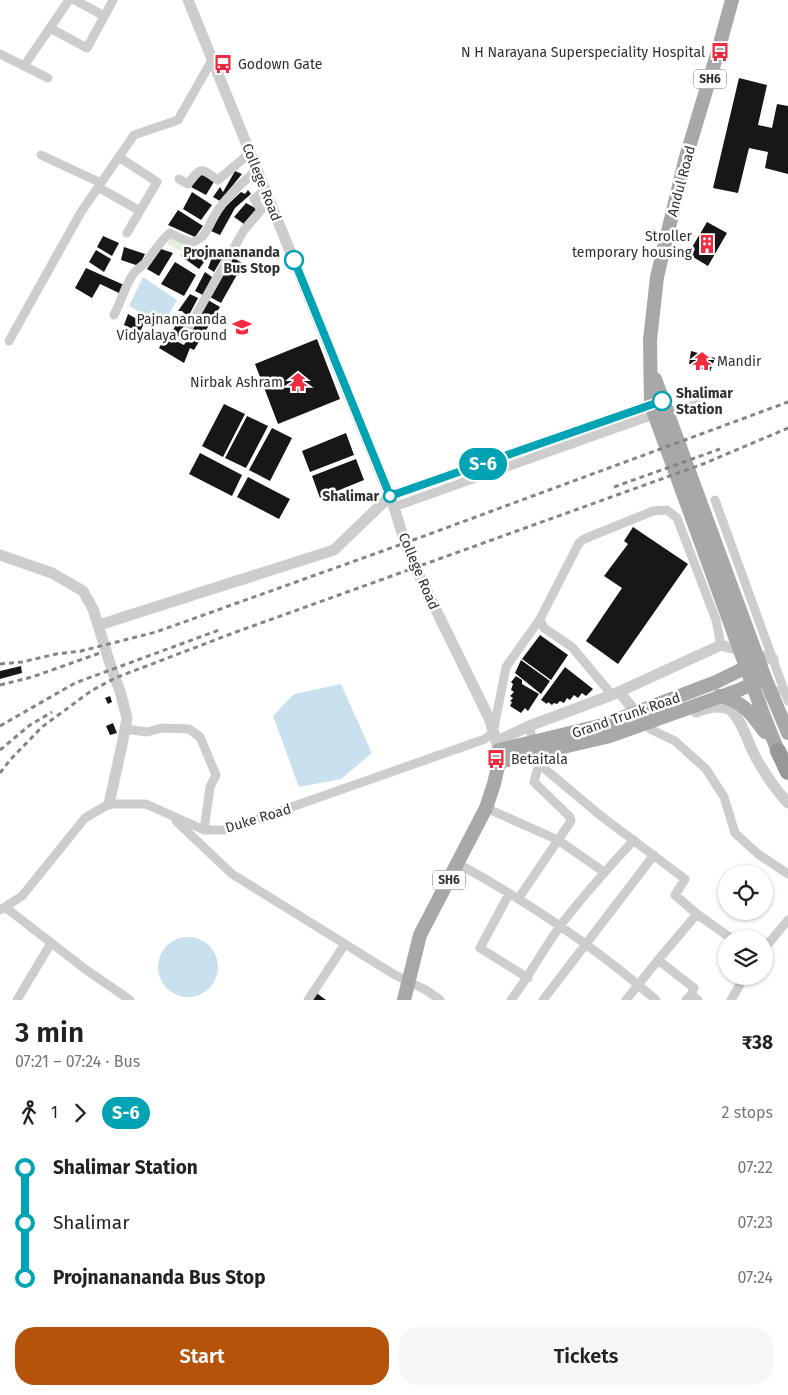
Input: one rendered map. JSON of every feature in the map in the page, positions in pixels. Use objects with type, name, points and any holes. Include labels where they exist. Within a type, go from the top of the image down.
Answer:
[{"type":"highway","points":[[778,751],[788,772]]},
{"type":"main road","name":"Andul Road","points":[[656,403],[650,366],[650,340],[657,277],[686,157],[732,0]]},
{"type":"main road","points":[[656,403],[766,660],[758,681],[778,751]]},
{"type":"main road","points":[[656,403],[746,668],[758,681],[788,733]]},
{"type":"main road","name":"Grand Trunk Road","points":[[516,752],[603,725],[716,682],[766,660]]},
{"type":"main road","name":"Grand Trunk Road","points":[[497,747],[516,752],[610,736],[758,681]]},
{"type":"main road","points":[[719,696],[735,701],[751,713],[788,765]]},
{"type":"main road","name":"SH6","points":[[404,1000],[420,935],[486,808],[494,784],[497,747]]},
{"type":"street","points":[[24,66],[70,0]]},
{"type":"street","points":[[75,0],[104,16]]},
{"type":"street","points":[[50,28],[88,48],[113,0]]},
{"type":"street","name":"College Road","points":[[188,0],[392,501],[405,543],[489,718],[497,747]]},
{"type":"street","points":[[0,54],[48,78]]},
{"type":"street","points":[[9,341],[81,212],[134,135],[178,120],[212,60]]},
{"type":"street","points":[[179,180],[188,184],[194,174],[202,170],[218,180],[250,153]]},
{"type":"street","points":[[41,155],[100,185],[140,211]]},
{"type":"street","points":[[119,157],[157,182],[127,233]]},
{"type":"street","points":[[114,316],[121,304],[124,291],[135,272],[142,268],[165,237],[170,233],[183,240],[193,242],[205,234],[223,203],[257,170]]},
{"type":"street","points":[[182,338],[244,230],[261,210],[254,199],[265,190]]},
{"type":"street","points":[[100,629],[334,550],[392,501],[492,461],[656,403]]},
{"type":"street","points":[[392,501],[642,419],[698,404]]},
{"type":"street","points":[[715,500],[766,660],[788,690]]},
{"type":"street","points":[[497,747],[506,667],[540,619],[579,543],[584,538],[652,510],[667,510],[677,518],[716,620],[721,645]]},
{"type":"street","points":[[0,555],[52,573],[83,591],[93,609],[100,629],[120,691],[126,718],[109,804],[85,818],[22,896],[2,909],[130,1000]]},
{"type":"street","points":[[540,619],[544,628],[572,647],[650,729],[675,741],[706,769],[724,797],[735,833],[758,854],[788,874]]},
{"type":"street","points":[[497,747],[529,726],[615,694],[721,645],[766,660]]},
{"type":"street","points":[[779,678],[788,701]]},
{"type":"street","points":[[650,729],[706,708],[724,707],[732,711],[764,772],[788,803]]},
{"type":"street","points":[[528,978],[480,948],[514,897],[571,821],[570,817],[534,782],[539,764],[529,726]]},
{"type":"street","points":[[125,728],[147,732],[162,728],[189,729],[200,737],[216,775],[210,786],[204,830]]},
{"type":"street","name":"Duke Road","points":[[109,804],[146,804],[204,830],[226,830],[485,739],[497,747]]},
{"type":"street","points":[[539,764],[601,816],[685,879],[675,895],[719,930]]},
{"type":"street","points":[[486,808],[558,840],[604,872]]},
{"type":"street","points":[[172,817],[232,874],[440,1000]]},
{"type":"street","points":[[511,1000],[528,978],[560,927],[604,872],[634,840]]},
{"type":"street","points":[[543,1000],[654,854]]},
{"type":"street","points":[[457,863],[514,897],[586,944],[656,1000]]},
{"type":"street","points":[[626,1000],[697,914]]},
{"type":"street","points":[[773,938],[788,920]]},
{"type":"street","points":[[17,1000],[51,942]]},
{"type":"street","points":[[308,1000],[345,944]]},
{"type":"street","points":[[658,960],[694,988],[692,998]]},
{"type":"street","points":[[731,1000],[740,985]]},
{"type":"green space","points":[[171,237],[187,244],[181,251],[167,244]]},
{"type":"water","points":[[143,277],[177,300],[163,325],[129,306]]},
{"type":"water","points":[[341,684],[372,753],[341,779],[299,787],[273,716],[294,694]]},
{"type":"water","points":[[188,937],[200,939],[213,950],[218,967],[216,979],[205,992],[188,997],[176,995],[163,984],[158,967],[160,955],[171,942]]},
{"type":"building","points":[[739,78],[767,85],[758,125],[772,128],[777,104],[788,106],[788,174],[765,168],[768,152],[749,148],[738,193],[713,188]]},
{"type":"building","points":[[235,171],[242,174],[220,201],[213,197],[220,187],[223,192]]},
{"type":"building","points":[[199,173],[215,180],[206,195],[191,187]]},
{"type":"building","points":[[248,190],[251,194],[235,208],[220,235],[211,231],[224,208],[241,192],[245,194]]},
{"type":"building","points":[[192,192],[212,205],[201,220],[183,209]]},
{"type":"building","points":[[246,203],[257,209],[244,224],[234,217]]},
{"type":"building","points":[[178,210],[203,226],[195,237],[168,225]]},
{"type":"building","name":"Stroller temporary housing","points":[[707,222],[727,233],[708,266],[688,254]]},
{"type":"building","points":[[103,236],[119,243],[112,256],[97,247]]},
{"type":"building","points":[[124,247],[145,254],[139,266],[121,260]]},
{"type":"building","points":[[187,248],[197,256],[200,251],[208,257],[199,269],[181,256]]},
{"type":"building","points":[[161,249],[173,253],[159,276],[147,269]]},
{"type":"building","points":[[215,249],[224,255],[214,272],[208,268]]},
{"type":"building","points":[[96,250],[111,259],[104,272],[89,262]]},
{"type":"building","points":[[233,257],[243,264],[221,303],[210,297]]},
{"type":"building","points":[[175,262],[196,275],[184,296],[161,284]]},
{"type":"building","points":[[86,268],[124,285],[119,293],[100,284],[92,298],[75,288]]},
{"type":"building","points":[[205,272],[212,277],[203,295],[195,291]]},
{"type":"building","points":[[190,294],[198,298],[188,317],[182,311],[178,311]]},
{"type":"building","points":[[208,300],[220,307],[194,350],[190,348],[184,363],[159,348],[166,336],[184,345]]},
{"type":"building","points":[[128,314],[144,323],[140,332],[124,325]]},
{"type":"building","points":[[179,317],[186,322],[178,337],[172,333]]},
{"type":"building","name":"Nirbak Ashram","points":[[317,339],[340,399],[278,424],[255,364]]},
{"type":"building","name":"Mandir","points":[[691,351],[715,358],[710,372],[689,364]]},
{"type":"building","points":[[224,404],[245,414],[223,457],[202,446]]},
{"type":"building","points":[[247,416],[268,426],[246,468],[225,458]]},
{"type":"building","points":[[272,428],[292,438],[270,481],[249,470]]},
{"type":"building","points":[[346,433],[354,455],[310,472],[302,451]]},
{"type":"building","points":[[200,453],[242,475],[232,496],[189,474]]},
{"type":"building","points":[[356,459],[364,480],[320,498],[312,476]]},
{"type":"building","points":[[248,477],[290,499],[279,519],[237,497]]},
{"type":"building","points":[[633,527],[688,564],[618,664],[586,641],[622,588],[604,576],[628,544],[624,541]]},
{"type":"building","points":[[540,635],[568,655],[551,680],[522,659]]},
{"type":"building","points":[[521,660],[550,681],[541,694],[515,673]]},
{"type":"building","points":[[21,666],[22,673],[0,679],[0,671]]},
{"type":"building","points":[[565,667],[593,689],[586,696],[582,693],[578,698],[574,695],[570,700],[567,698],[564,703],[560,701],[557,704],[554,703],[552,705],[548,702],[547,704],[541,700]]},
{"type":"building","points":[[516,676],[522,680],[522,684],[539,694],[528,711],[525,708],[521,713],[510,706],[512,702],[510,701],[513,698],[510,696],[514,692],[511,690],[513,684],[511,682]]},
{"type":"building","points":[[110,696],[112,702],[108,704],[105,698]]},
{"type":"building","points":[[113,723],[117,733],[110,735],[106,726]]},
{"type":"building","points":[[315,992],[326,1000],[310,1000]]},
{"type":"tunnel","points":[[742,712],[758,701],[783,689]]},
{"type":"railway","points":[[0,664],[22,662],[56,654],[81,651],[156,632],[405,543],[788,402]]},
{"type":"railway","points":[[0,773],[42,727],[91,691],[115,678],[236,632],[703,464],[788,428]]},
{"type":"railway","points":[[614,487],[720,449]]},
{"type":"railway","points":[[0,726],[75,683],[219,630]]},
{"type":"railway","points":[[0,685],[32,677],[100,653]]},
{"type":"railway","points":[[0,750],[30,725],[52,712]]},
{"type":"bus line","name":"S-6","points":[[294,260],[390,496],[662,401]]},
{"type":"place","name":"N H Narayana Superspeciality Hospital","points":[[720,52]]},
{"type":"place","name":"Godown Gate","points":[[223,64]]},
{"type":"place","name":"Stroller temporary housing","points":[[707,244]]},
{"type":"place","name":"Projnanananda Bus Stop","points":[[294,260]]},
{"type":"place","name":"Pajnanananda Vidyalaya Ground","points":[[242,327]]},
{"type":"place","name":"Mandir","points":[[702,361]]},
{"type":"place","name":"Nirbak Ashram","points":[[298,382]]},
{"type":"place","name":"Shalimar Station","points":[[662,401]]},
{"type":"place","name":"Shalimar","points":[[390,496]]},
{"type":"place","name":"Betaitala","points":[[496,759]]}]
